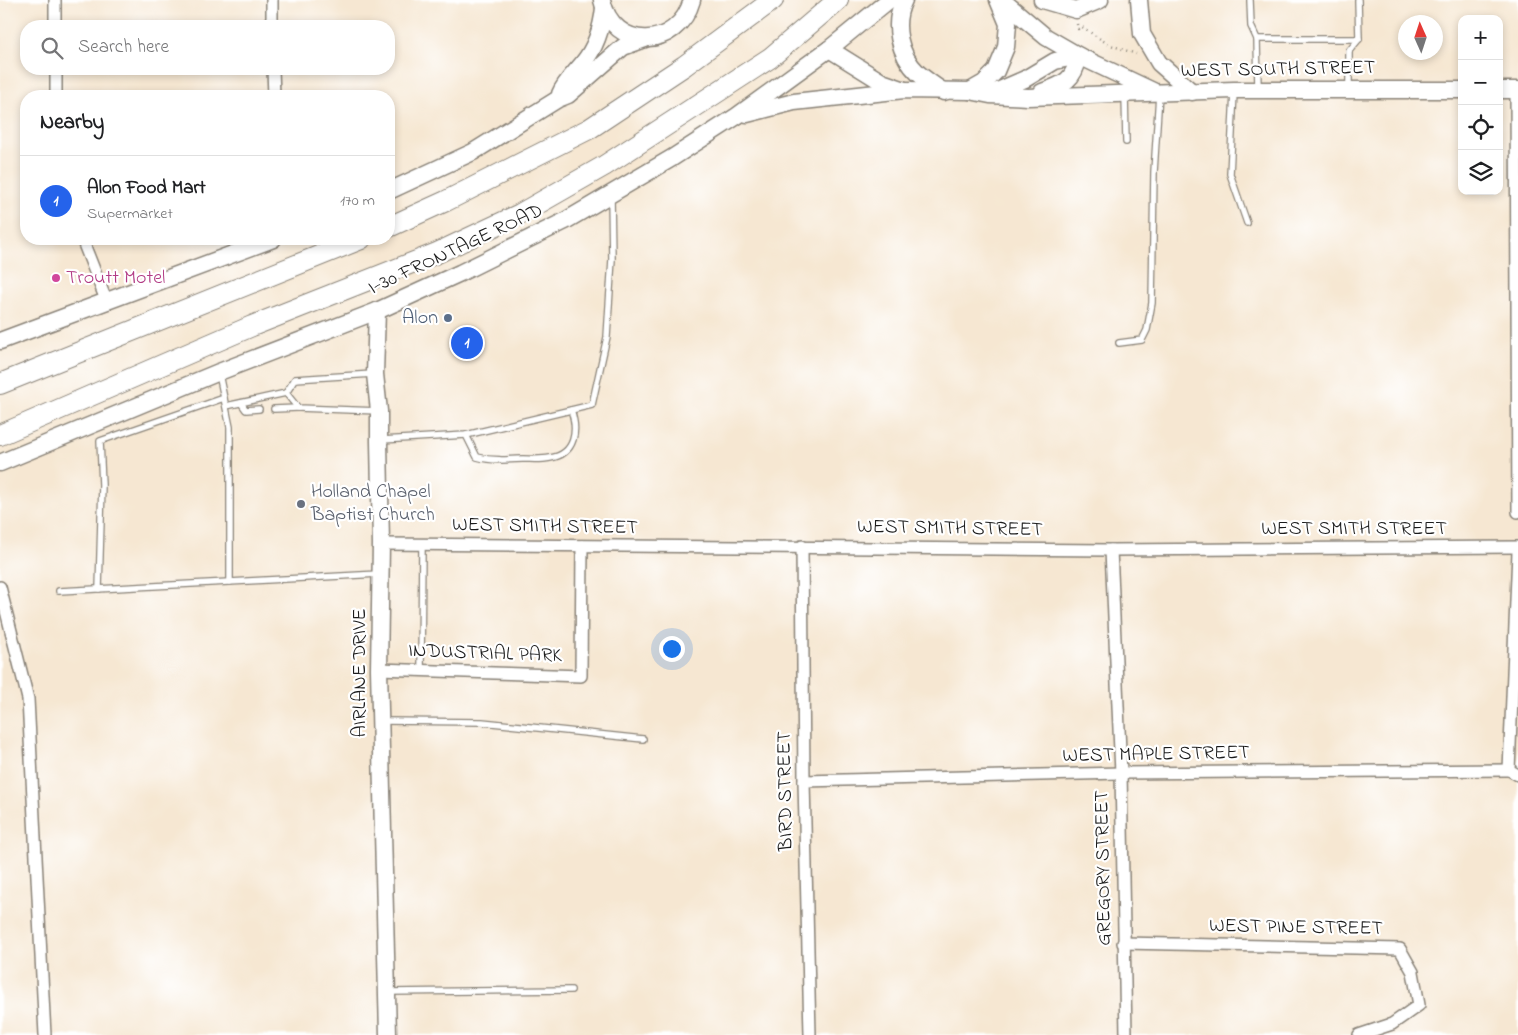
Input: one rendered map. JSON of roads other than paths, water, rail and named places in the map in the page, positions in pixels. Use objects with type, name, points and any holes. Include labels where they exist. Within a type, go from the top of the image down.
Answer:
[{"type":"highway","points":[[395,223],[446,201],[589,129],[684,66],[773,0]]},
{"type":"highway","points":[[0,435],[252,326],[437,253],[520,214],[604,166],[770,58],[838,0]]},
{"type":"highway","points":[[0,384],[346,245]]},
{"type":"main road","points":[[395,189],[473,152],[558,99],[568,95],[623,47],[645,38],[666,34],[676,28],[689,11],[692,0]]},
{"type":"main road","name":"I-30 FRONTAGE ROAD","points":[[0,463],[219,372],[377,311],[566,221],[672,158],[737,116],[829,49],[889,0]]},
{"type":"main road","points":[[904,0],[898,33],[904,54],[917,72],[944,92]]},
{"type":"main road","points":[[970,92],[984,83],[996,71],[1006,48],[1008,24],[998,0]]},
{"type":"main road","name":"WEST SOUTH STREET","points":[[1002,0],[1046,37],[1079,56],[1157,92]]},
{"type":"main road","points":[[1042,0],[1076,10],[1100,0]]},
{"type":"main road","points":[[1139,0],[1142,34],[1159,63],[1192,92]]},
{"type":"main road","points":[[603,4],[608,18],[624,33],[645,38]]},
{"type":"main road","points":[[558,99],[564,86],[585,60],[600,32],[603,4]]},
{"type":"main road","name":"WEST SOUTH STREET","points":[[829,49],[882,82],[904,90]]},
{"type":"main road","points":[[990,95],[1025,79],[1054,61],[1079,56],[1076,71],[1061,86],[1028,97]]},
{"type":"main road","name":"WEST SOUTH STREET","points":[[737,116],[794,102],[904,90],[970,92],[1028,97],[1234,90],[1458,90]]},
{"type":"main road","points":[[0,341],[257,245]]},
{"type":"main road","name":"AIRLANE DRIVE","points":[[377,311],[375,374],[379,411],[381,544],[379,670],[388,1035]]},
{"type":"street","points":[[55,0],[55,20]]},
{"type":"street","points":[[272,0],[272,20]]},
{"type":"street","points":[[56,75],[56,90]]},
{"type":"street","points":[[274,75],[274,90]]},
{"type":"street","points":[[1511,90],[1517,323],[1518,512]]},
{"type":"street","points":[[84,245],[106,300]]},
{"type":"street","name":"WEST SMITH STREET","points":[[381,544],[1111,550],[1518,547]]},
{"type":"street","name":"INDUSTRIAL PARK","points":[[379,670],[581,676],[582,546]]},
{"type":"street","name":"BIRD STREET","points":[[802,546],[804,781],[810,1035]]},
{"type":"street","name":"GREGORY STREET","points":[[1111,550],[1121,773],[1126,1035]]},
{"type":"street","points":[[1513,773],[1518,552]]},
{"type":"street","points":[[0,587],[28,699],[45,1035]]},
{"type":"street","name":"WEST MAPLE STREET","points":[[804,781],[1121,773],[1513,773]]},
{"type":"street","name":"WEST PINE STREET","points":[[1123,943],[1400,949],[1413,972],[1419,1005],[1392,1024],[1359,1035]]},
{"type":"lane","points":[[1250,0],[1251,26],[1257,39],[1258,90]]},
{"type":"lane","points":[[1349,90],[1349,51],[1359,39],[1358,0]]},
{"type":"lane","points":[[1257,39],[1359,39]]},
{"type":"lane","points":[[1234,90],[1230,174],[1247,222]]},
{"type":"lane","points":[[1119,343],[1142,340],[1147,330],[1152,303],[1157,92]]},
{"type":"lane","points":[[1125,94],[1126,142]]},
{"type":"lane","points":[[379,440],[466,435],[592,405],[607,337],[612,259],[610,195]]},
{"type":"lane","points":[[219,372],[230,427],[230,582]]},
{"type":"lane","points":[[226,406],[286,393],[295,379],[375,374]]},
{"type":"lane","points":[[286,393],[298,408]]},
{"type":"lane","points":[[99,589],[102,485],[100,441],[224,398]]},
{"type":"lane","points":[[240,403],[246,410],[259,409]]},
{"type":"lane","points":[[274,409],[379,411]]},
{"type":"lane","points":[[466,435],[476,456],[489,460],[550,458],[562,454],[573,443],[575,421],[571,410]]},
{"type":"lane","points":[[420,671],[422,544]]},
{"type":"lane","points":[[59,591],[381,574]]},
{"type":"lane","points":[[381,721],[482,722],[642,739]]},
{"type":"lane","points":[[387,992],[571,990]]},
{"type":"place","name":"Troutt Motel","points":[[56,278]]},
{"type":"place","name":"Alon","points":[[448,318]]},
{"type":"place","name":"Alon Food Mart","points":[[467,343]]},
{"type":"place","name":"Holland Chapel Baptist Church","points":[[301,504]]}]
